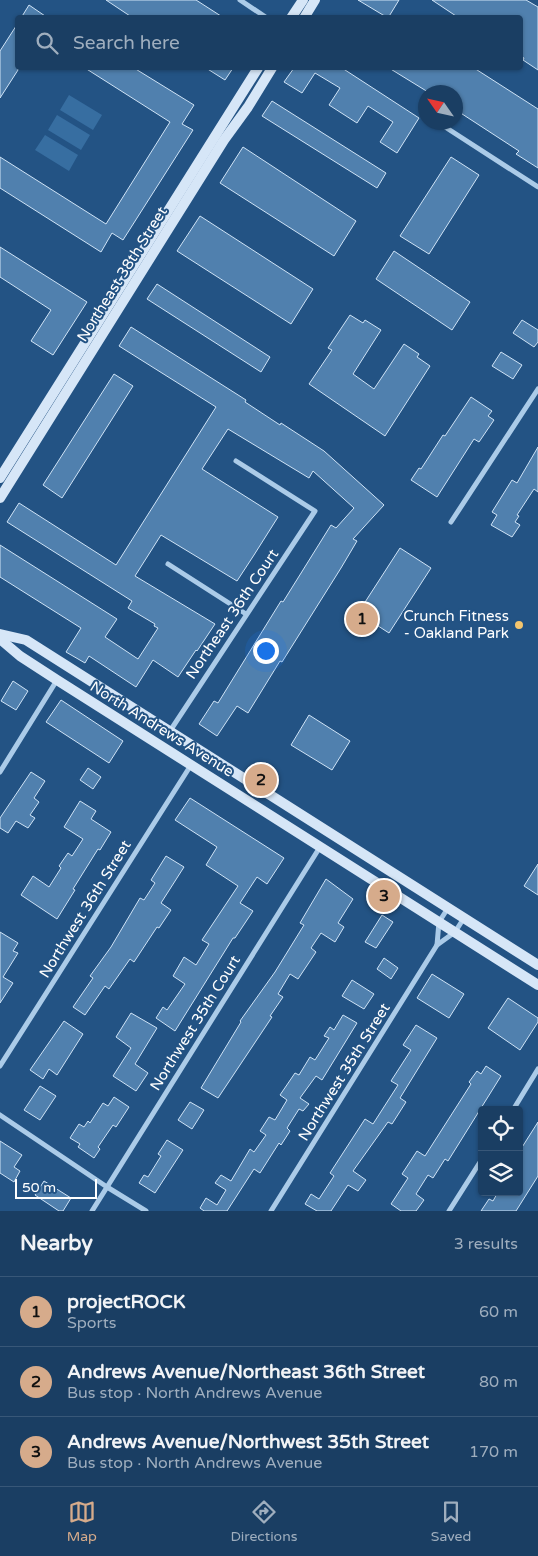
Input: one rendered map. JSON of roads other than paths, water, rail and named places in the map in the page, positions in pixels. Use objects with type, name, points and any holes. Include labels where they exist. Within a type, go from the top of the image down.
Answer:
[{"type":"main road","points":[[293,15],[303,0]]},
{"type":"main road","points":[[306,15],[315,0]]},
{"type":"main road","name":"Northeast 38th Street","points":[[0,478],[257,70]]},
{"type":"main road","name":"Northeast 38th Street","points":[[0,498],[205,169],[248,107],[271,70]]},
{"type":"main road","name":"North Andrews Avenue","points":[[0,634],[26,640],[538,965]]},
{"type":"main road","name":"North Andrews Avenue","points":[[0,639],[20,656],[57,680],[538,985]]},
{"type":"main road","points":[[142,734],[156,736],[170,731]]},
{"type":"main road","points":[[191,765],[198,759],[214,758]]},
{"type":"street","points":[[240,0],[262,15]]},
{"type":"street","points":[[450,130],[538,187]]},
{"type":"street","points":[[451,522],[538,389]]},
{"type":"street","name":"Northeast 36th Court","points":[[170,731],[315,511],[236,460]]},
{"type":"street","points":[[168,564],[246,614]]},
{"type":"street","points":[[0,772],[57,680]]},
{"type":"street","name":"Northwest 36th Street","points":[[0,1066],[191,765]]},
{"type":"street","name":"Northwest 35th Court","points":[[92,1211],[320,847]]},
{"type":"street","name":"Northwest 35th Street","points":[[437,945],[439,922],[448,908]]},
{"type":"street","name":"Northwest 35th Street","points":[[272,1211],[437,945],[455,932],[464,918]]},
{"type":"street","points":[[516,1106],[538,1070]]},
{"type":"street","points":[[0,1115],[146,1211]]},
{"type":"street","points":[[449,1211],[478,1165]]},
{"type":"place","name":"projectROCK","points":[[362,619]]},
{"type":"place","name":"Crunch Fitness - Oakland Park","points":[[519,625]]},
{"type":"place","name":"Andrews Avenue/Northeast 36th Street","points":[[261,780]]},
{"type":"place","name":"Andrews Avenue/Northwest 35th Street","points":[[384,896]]}]
